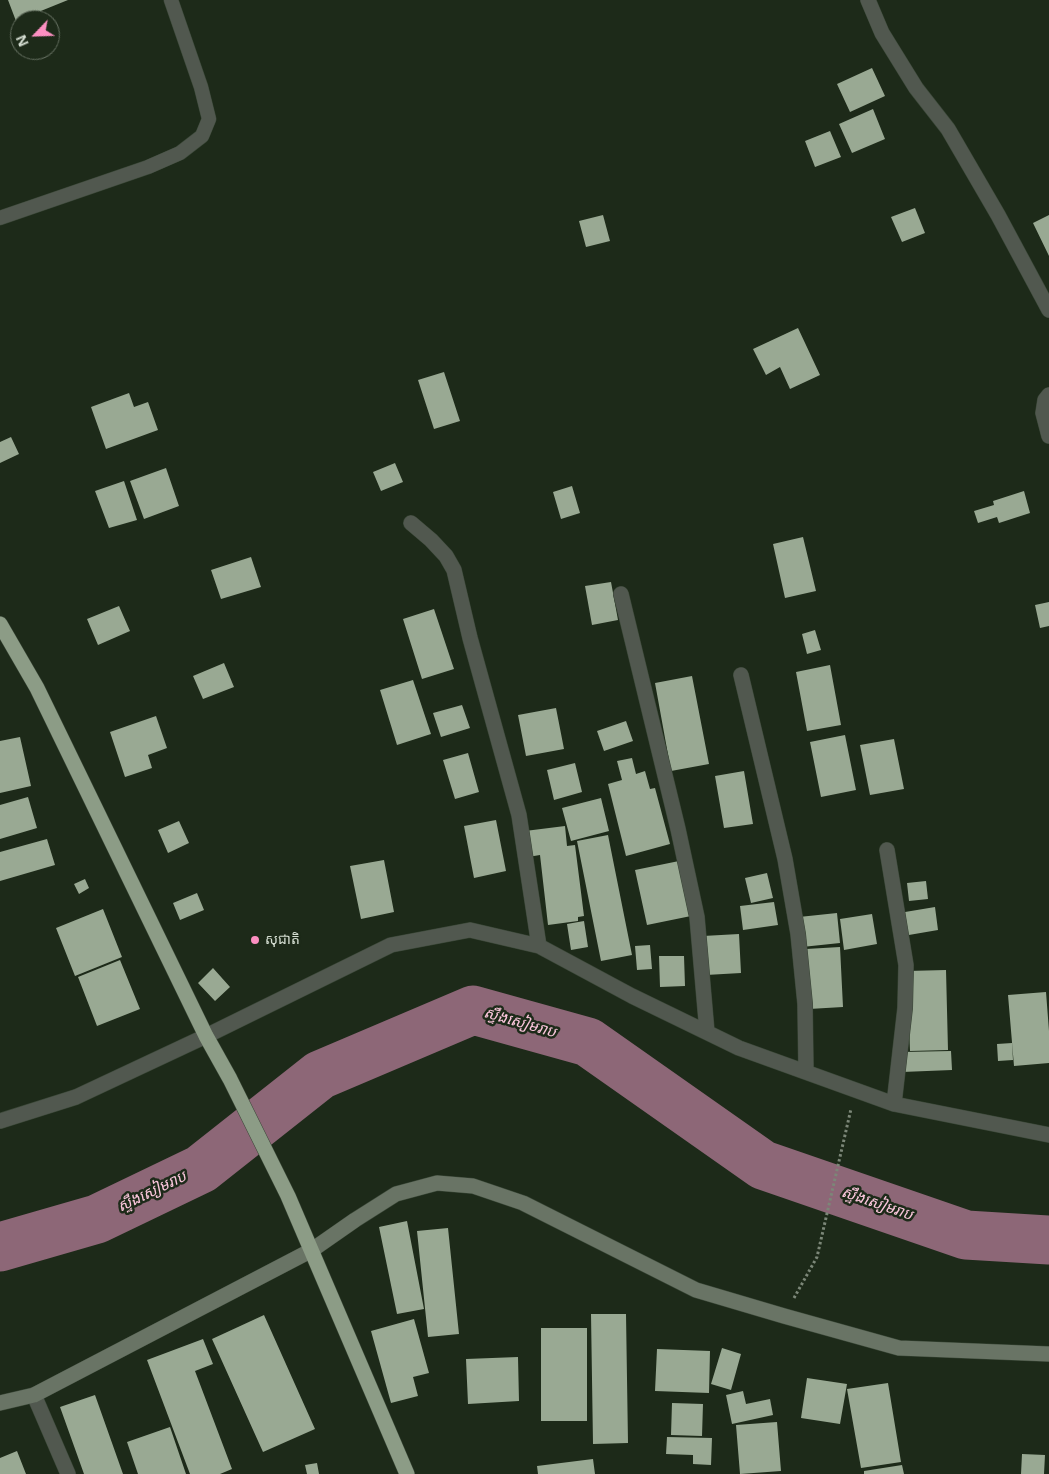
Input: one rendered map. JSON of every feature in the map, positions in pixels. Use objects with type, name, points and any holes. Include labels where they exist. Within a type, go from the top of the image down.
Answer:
[{"type":"highway","points":[[0,624],[37,688],[206,1036],[230,1079],[288,1196],[407,1474]]},
{"type":"street","points":[[868,0],[882,33],[916,88],[948,129],[998,215],[1049,310]]},
{"type":"street","points":[[1049,395],[1045,400],[1043,414],[1049,436]]},
{"type":"street","points":[[411,523],[436,545],[446,556],[454,570],[470,638],[519,815],[539,946]]},
{"type":"street","points":[[621,594],[678,829],[697,918],[707,1032]]},
{"type":"street","points":[[741,675],[785,859],[798,934],[804,1004],[806,1071]]},
{"type":"street","points":[[886,850],[906,965],[905,1008],[894,1104]]},
{"type":"street","points":[[0,1121],[76,1097],[206,1036],[391,945],[470,930],[539,946],[632,996],[739,1048],[894,1104],[1049,1135]]},
{"type":"street","points":[[0,1403],[34,1395],[312,1250],[396,1194],[437,1183],[473,1186],[523,1203],[696,1290],[784,1316],[899,1348],[1049,1354]]},
{"type":"street","points":[[34,1395],[68,1474]]},
{"type":"lane","points":[[0,218],[148,167],[180,153],[202,136],[209,119],[201,87],[171,0]]},
{"type":"path","points":[[784,1316],[817,1257],[856,1090]]},
{"type":"building","points":[[8,0],[68,0],[43,10],[12,10]]},
{"type":"building","points":[[872,68],[885,96],[850,112],[837,84]]},
{"type":"building","points":[[873,109],[885,139],[852,153],[839,124]]},
{"type":"building","points":[[830,131],[841,157],[815,167],[805,141]]},
{"type":"building","points":[[915,208],[925,233],[902,242],[891,217]]},
{"type":"building","points":[[603,215],[610,241],[586,247],[579,221]]},
{"type":"building","points":[[1049,215],[1049,256],[1033,223]]},
{"type":"building","points":[[798,328],[820,375],[790,389],[780,367],[766,375],[753,349]]},
{"type":"building","points":[[444,372],[460,421],[434,429],[418,380]]},
{"type":"building","points":[[129,393],[134,407],[148,402],[158,430],[106,449],[91,407]]},
{"type":"building","points":[[11,437],[19,454],[0,463],[0,442]]},
{"type":"building","points":[[395,463],[403,482],[381,491],[373,472]]},
{"type":"building","points":[[166,468],[179,506],[144,519],[130,481]]},
{"type":"building","points":[[124,481],[137,520],[109,528],[95,491]]},
{"type":"building","points":[[572,486],[580,513],[561,519],[553,492]]},
{"type":"building","points":[[1024,491],[1030,513],[999,523],[997,517],[978,523],[974,511],[994,505],[993,501]]},
{"type":"building","points":[[803,537],[816,591],[785,598],[773,544]]},
{"type":"building","points":[[251,557],[261,587],[221,599],[211,570]]},
{"type":"building","points":[[611,582],[618,620],[592,625],[585,586]]},
{"type":"building","points":[[1049,602],[1049,626],[1040,628],[1035,605]]},
{"type":"building","points":[[119,606],[130,631],[98,645],[87,619]]},
{"type":"building","points":[[434,609],[454,669],[422,679],[403,619]]},
{"type":"building","points":[[815,630],[821,650],[807,654],[802,634]]},
{"type":"building","points":[[224,663],[234,687],[203,699],[193,676]]},
{"type":"building","points":[[830,665],[841,725],[807,731],[796,672]]},
{"type":"building","points":[[692,676],[709,764],[671,771],[655,683]]},
{"type":"building","points":[[413,680],[431,734],[397,745],[380,690]]},
{"type":"building","points":[[462,705],[470,728],[441,737],[433,713]]},
{"type":"building","points":[[556,708],[564,749],[526,756],[518,715]]},
{"type":"building","points":[[156,716],[167,748],[148,755],[152,768],[125,777],[110,732]]},
{"type":"building","points":[[626,721],[633,741],[604,751],[597,731]]},
{"type":"building","points":[[845,735],[856,790],[821,797],[810,742]]},
{"type":"building","points":[[20,737],[31,786],[0,793],[0,741]]},
{"type":"building","points":[[894,739],[904,789],[870,795],[860,745]]},
{"type":"building","points":[[468,753],[479,792],[455,799],[443,760]]},
{"type":"building","points":[[632,758],[636,774],[645,771],[650,789],[655,788],[670,844],[626,856],[608,784],[622,780],[617,761]]},
{"type":"building","points":[[575,763],[582,792],[554,800],[547,770]]},
{"type":"building","points":[[744,771],[753,824],[724,828],[715,776]]},
{"type":"building","points":[[28,797],[37,828],[0,839],[0,805]]},
{"type":"building","points":[[601,798],[609,831],[571,841],[562,808]]},
{"type":"building","points":[[496,820],[506,871],[474,878],[464,826]]},
{"type":"building","points":[[179,821],[189,843],[168,853],[158,830]]},
{"type":"building","points":[[565,826],[567,846],[575,845],[584,916],[578,917],[578,921],[548,925],[540,855],[528,857],[525,831]]},
{"type":"building","points":[[608,835],[632,955],[601,961],[577,841]]},
{"type":"building","points":[[47,839],[55,865],[0,881],[0,852]]},
{"type":"building","points":[[384,860],[394,912],[361,919],[350,866]]},
{"type":"building","points":[[679,861],[691,916],[647,925],[635,870]]},
{"type":"building","points":[[767,873],[773,898],[751,903],[745,878]]},
{"type":"building","points":[[85,879],[89,888],[79,894],[74,884]]},
{"type":"building","points":[[926,881],[928,899],[909,901],[907,883]]},
{"type":"building","points":[[197,893],[204,910],[180,920],[173,903]]},
{"type":"building","points":[[774,902],[778,925],[743,930],[740,906]]},
{"type":"building","points":[[935,907],[938,930],[903,936],[899,913]]},
{"type":"building","points":[[103,909],[122,957],[75,976],[56,928]]},
{"type":"building","points":[[837,913],[840,943],[802,947],[799,917]]},
{"type":"building","points":[[872,914],[877,944],[844,950],[840,919]]},
{"type":"building","points":[[584,921],[588,947],[571,950],[567,924]]},
{"type":"building","points":[[739,934],[741,973],[706,975],[703,936]]},
{"type":"building","points":[[650,945],[652,969],[637,970],[635,946]]},
{"type":"building","points":[[840,947],[843,1007],[809,1009],[806,949]]},
{"type":"building","points":[[659,956],[684,956],[685,986],[660,987]]},
{"type":"building","points":[[120,960],[140,1009],[97,1026],[78,977]]},
{"type":"building","points":[[213,968],[230,987],[215,1001],[198,983]]},
{"type":"building","points":[[946,970],[948,1050],[910,1051],[907,971]]},
{"type":"building","points":[[1046,992],[1049,1063],[1014,1066],[1008,995]]},
{"type":"building","points":[[1012,1043],[1013,1060],[998,1061],[997,1044]]},
{"type":"building","points":[[951,1051],[952,1070],[902,1072],[902,1052]]},
{"type":"building","points":[[407,1221],[424,1309],[397,1314],[379,1227]]},
{"type":"building","points":[[448,1228],[459,1334],[428,1337],[417,1231]]},
{"type":"building","points":[[591,1314],[626,1314],[628,1443],[593,1444]]},
{"type":"building","points":[[264,1315],[315,1429],[263,1452],[212,1339]]},
{"type":"building","points":[[414,1319],[429,1373],[413,1377],[418,1396],[391,1403],[371,1331]]},
{"type":"building","points":[[541,1328],[587,1328],[587,1421],[541,1421]]},
{"type":"building","points":[[203,1339],[213,1364],[195,1371],[232,1469],[220,1474],[190,1474],[147,1360]]},
{"type":"building","points":[[722,1348],[741,1354],[731,1390],[711,1384]]},
{"type":"building","points":[[657,1349],[710,1351],[709,1393],[655,1391]]},
{"type":"building","points":[[518,1357],[519,1401],[468,1404],[466,1359]]},
{"type":"building","points":[[807,1378],[847,1384],[840,1424],[801,1418]]},
{"type":"building","points":[[888,1383],[901,1462],[861,1468],[847,1389]]},
{"type":"building","points":[[743,1391],[746,1404],[770,1399],[773,1415],[732,1424],[726,1395]]},
{"type":"building","points":[[95,1395],[123,1474],[84,1474],[60,1407]]},
{"type":"building","points":[[672,1403],[703,1404],[702,1436],[671,1435]]},
{"type":"building","points":[[777,1422],[781,1471],[740,1474],[736,1425]]},
{"type":"building","points":[[170,1427],[186,1474],[138,1474],[127,1442]]},
{"type":"building","points":[[667,1437],[712,1438],[711,1465],[693,1464],[693,1455],[666,1454]]},
{"type":"building","points":[[17,1451],[26,1474],[0,1474],[0,1458]]},
{"type":"building","points":[[1022,1454],[1045,1455],[1044,1474],[1021,1474]]},
{"type":"building","points":[[593,1459],[595,1474],[538,1474],[537,1466]]},
{"type":"building","points":[[317,1463],[319,1474],[307,1474],[305,1465]]},
{"type":"building","points":[[902,1465],[904,1474],[864,1474],[864,1471]]},
{"type":"waterway","name":"ស្ទឹងសៀមរាប","points":[[0,1247],[97,1219],[201,1169],[320,1075],[473,1010],[588,1042],[763,1165],[966,1235],[1049,1240]]},
{"type":"place","name":"សុជាតិ","points":[[255,940]]}]
